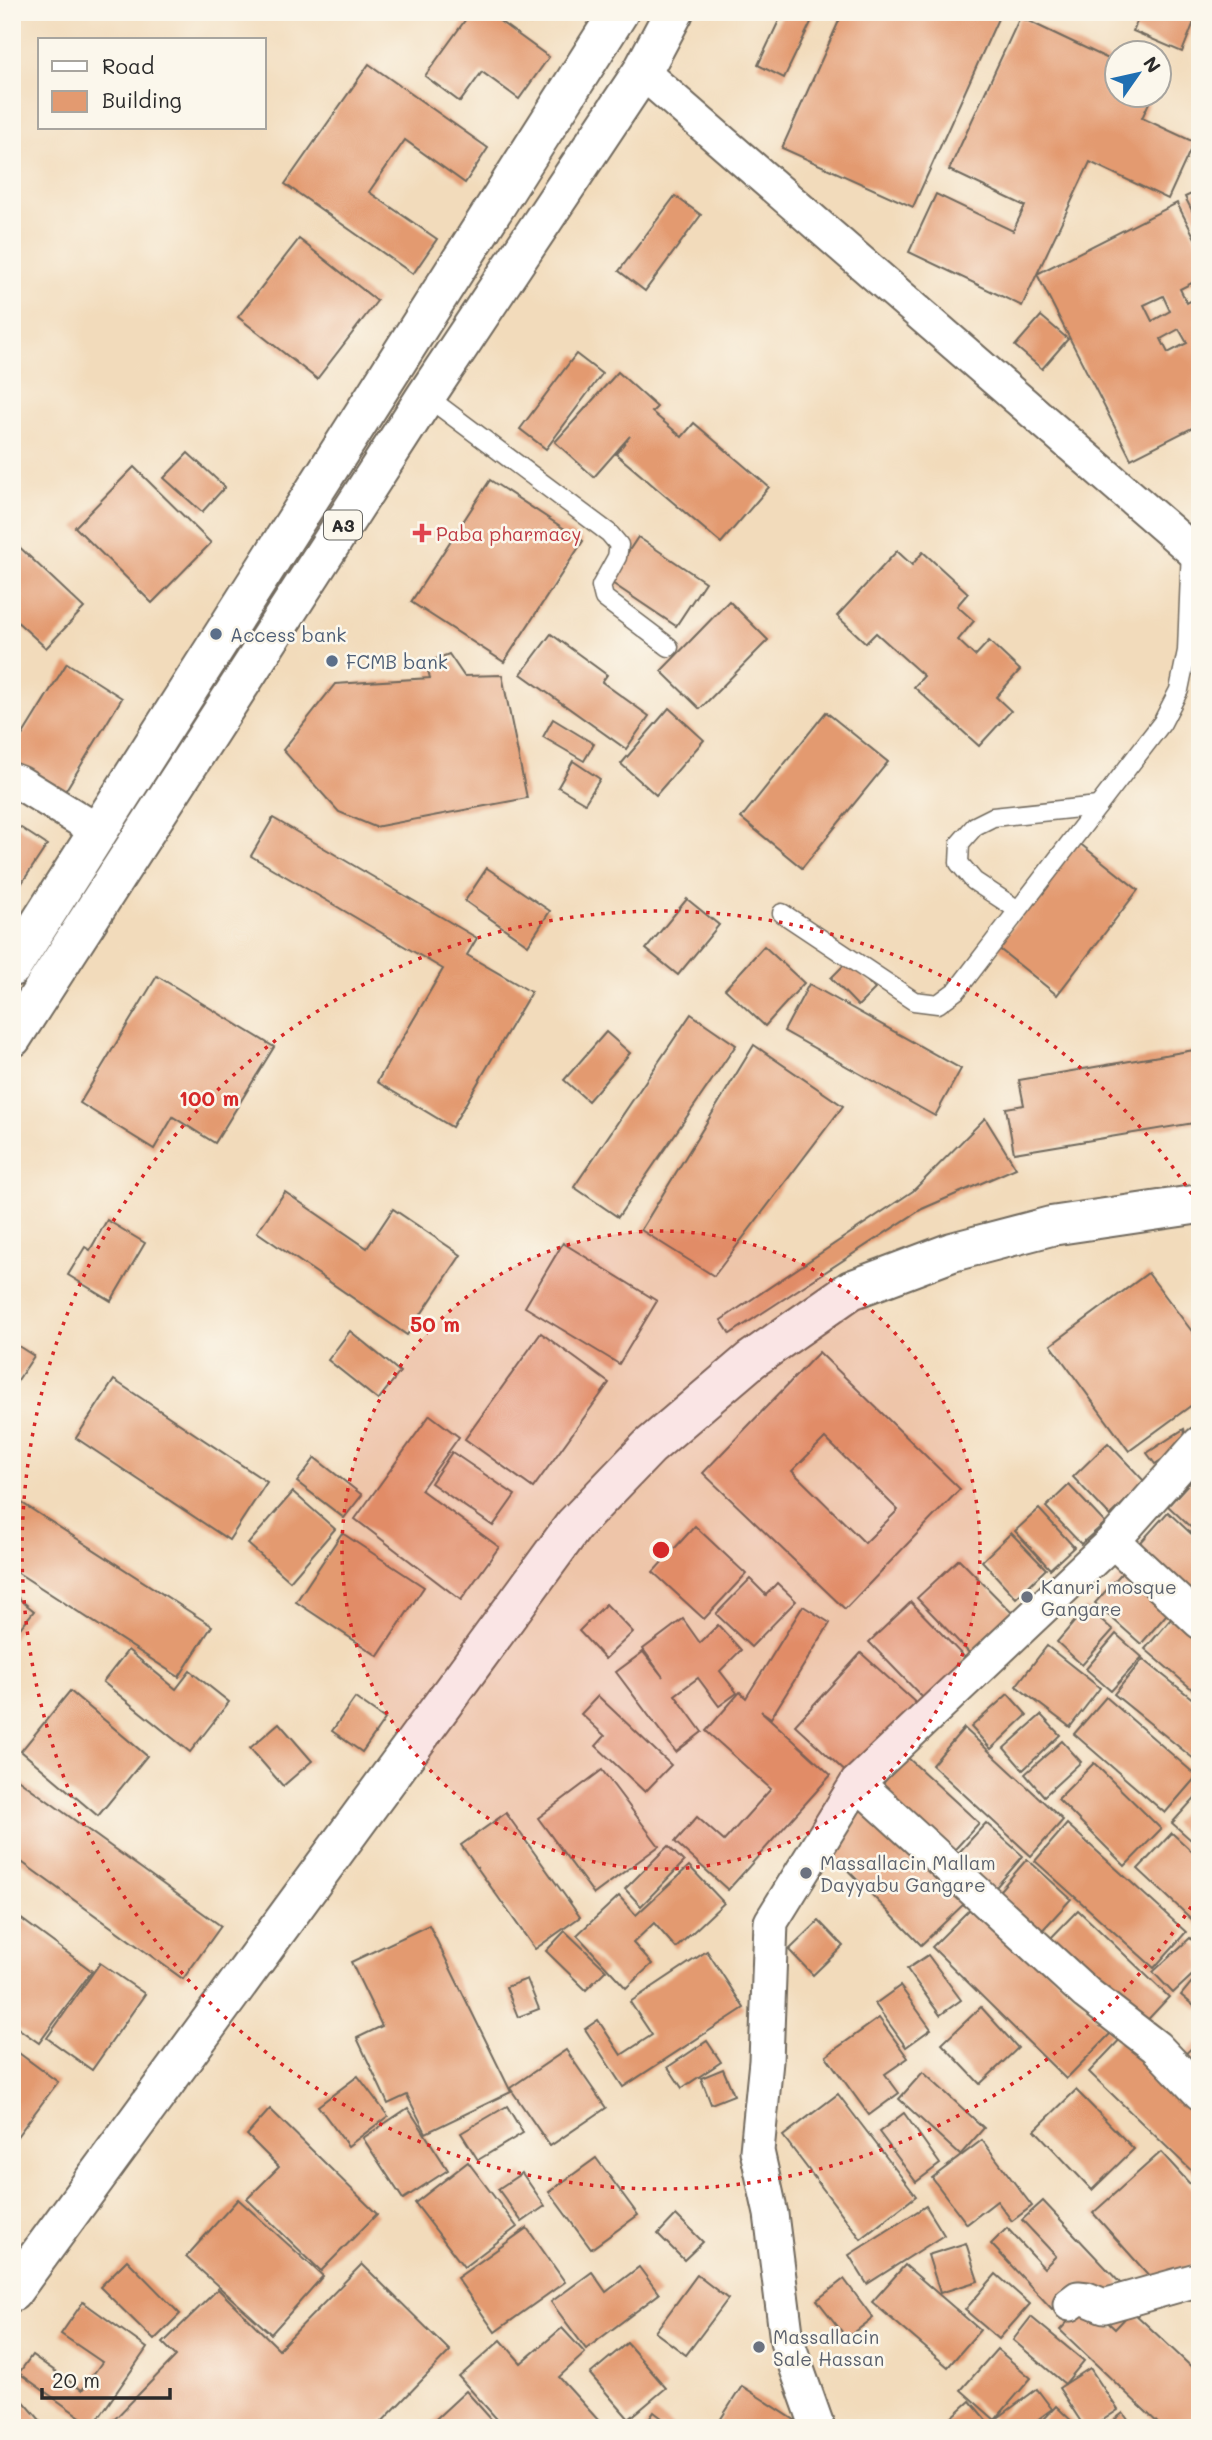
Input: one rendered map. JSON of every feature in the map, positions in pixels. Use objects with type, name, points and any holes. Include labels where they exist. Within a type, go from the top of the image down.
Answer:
[{"type":"main road","name":"A3","points":[[12,967],[619,12]]},
{"type":"main road","name":"A3","points":[[12,1038],[426,396],[642,72],[674,12]]},
{"type":"main road","points":[[12,2292],[574,1525],[649,1447],[751,1360],[851,1290],[952,1252],[1051,1226],[1200,1204]]},
{"type":"street","points":[[642,72],[1196,548]]},
{"type":"street","points":[[12,780],[98,831]]},
{"type":"street","points":[[818,2428],[788,2341],[771,2214],[757,2151],[766,2062],[771,1922],[857,1783],[1113,1541],[1200,1443]]},
{"type":"street","points":[[1113,1541],[1200,1622]]},
{"type":"street","points":[[857,1783],[1086,1993],[1156,2047],[1200,2093]]},
{"type":"street","points":[[1070,2304],[1078,2298],[1104,2306],[1200,2279]]},
{"type":"lane","points":[[426,396],[609,533],[619,545],[617,557],[601,586],[604,598],[669,647]]},
{"type":"lane","points":[[782,913],[914,1001],[938,1004],[957,989],[1162,723],[1179,690],[1187,651],[1196,548]]},
{"type":"lane","points":[[1018,910],[974,881],[958,863],[960,843],[975,826],[993,817],[1098,806]]},
{"type":"building","points":[[471,12],[487,12],[549,57],[519,99],[482,72],[460,102],[425,76]]},
{"type":"building","points":[[518,12],[539,12],[530,23]]},
{"type":"building","points":[[783,12],[816,12],[784,78],[758,65]]},
{"type":"building","points":[[843,12],[1001,12],[913,207],[782,148]]},
{"type":"building","points":[[1141,12],[1198,12],[1182,52],[1174,49],[1174,38],[1149,38],[1133,31]]},
{"type":"building","points":[[1020,17],[1104,57],[1104,108],[1147,108],[1142,118],[1194,142],[1168,199],[1090,162],[1022,306],[909,252],[936,194],[1013,231],[1025,206],[949,170]]},
{"type":"building","points":[[369,64],[488,148],[465,183],[405,140],[369,192],[437,239],[413,274],[285,184]]},
{"type":"building","points":[[1200,190],[1200,226],[1185,197]]},
{"type":"building","points":[[675,196],[701,215],[645,291],[619,271]]},
{"type":"building","points":[[1177,203],[1200,248],[1200,279],[1180,289],[1187,303],[1200,296],[1200,318],[1196,320],[1200,328],[1200,424],[1131,459],[1037,274]],"holes":[[[1163,296],[1170,311],[1152,321],[1144,305]],[[1179,329],[1187,343],[1168,353],[1161,339]]]},
{"type":"building","points":[[299,239],[377,301],[317,379],[238,317]]},
{"type":"building","points":[[1041,316],[1068,339],[1042,369],[1015,346]]},
{"type":"building","points":[[576,354],[602,374],[546,449],[520,429]]},
{"type":"building","points":[[618,372],[657,407],[652,412],[682,437],[694,423],[769,487],[721,543],[616,454],[630,436],[594,477],[555,442]]},
{"type":"building","points":[[188,453],[225,487],[202,512],[164,478]]},
{"type":"building","points":[[134,467],[211,543],[152,603],[75,527]]},
{"type":"building","points":[[490,480],[583,541],[504,662],[411,602]]},
{"type":"building","points":[[638,537],[705,582],[676,626],[609,581]]},
{"type":"building","points":[[12,540],[84,608],[46,648],[12,617]]},
{"type":"building","points":[[897,551],[912,565],[923,552],[968,593],[957,606],[974,621],[958,640],[975,656],[989,641],[1020,670],[996,697],[1011,711],[979,746],[914,687],[924,676],[876,633],[866,643],[837,616]]},
{"type":"building","points":[[729,601],[768,640],[700,709],[661,671]]},
{"type":"building","points":[[551,634],[607,675],[602,682],[649,716],[626,749],[521,674]]},
{"type":"building","points":[[449,654],[464,676],[502,675],[527,798],[375,827],[339,812],[283,750],[335,684],[430,678],[426,663]]},
{"type":"building","points":[[67,663],[122,698],[61,798],[12,767],[12,752]]},
{"type":"building","points":[[669,708],[704,740],[656,795],[621,764]]},
{"type":"building","points":[[826,712],[888,762],[802,868],[741,818]]},
{"type":"building","points":[[553,719],[594,744],[584,761],[543,737]]},
{"type":"building","points":[[573,761],[600,779],[585,803],[558,787]]},
{"type":"building","points":[[273,818],[477,938],[467,955],[531,992],[452,1127],[377,1082],[443,969],[251,856]]},
{"type":"building","points":[[12,822],[47,845],[12,898]]},
{"type":"building","points":[[1078,842],[1138,890],[1057,995],[997,947]]},
{"type":"building","points":[[487,868],[550,911],[528,945],[465,901]]},
{"type":"building","points":[[687,899],[719,925],[678,975],[646,949]]},
{"type":"building","points":[[764,946],[804,983],[765,1026],[725,989]]},
{"type":"building","points":[[848,961],[875,989],[858,1006],[831,978]]},
{"type":"building","points":[[157,976],[274,1047],[215,1143],[173,1117],[154,1149],[80,1103]]},
{"type":"building","points":[[809,984],[961,1069],[935,1116],[784,1031]]},
{"type":"building","points":[[691,1014],[736,1045],[618,1217],[574,1187]]},
{"type":"building","points":[[606,1032],[630,1053],[588,1101],[564,1080]]},
{"type":"building","points":[[754,1045],[843,1106],[714,1276],[641,1230]]},
{"type":"building","points":[[1200,1049],[1200,1122],[1014,1153],[1006,1108],[1024,1105],[1019,1080]]},
{"type":"building","points":[[985,1118],[1016,1168],[922,1209],[730,1334],[721,1320],[913,1191]]},
{"type":"building","points":[[285,1192],[367,1248],[393,1209],[461,1255],[407,1335],[257,1232]]},
{"type":"building","points":[[107,1220],[145,1243],[111,1301],[68,1275],[85,1247],[90,1250]]},
{"type":"building","points":[[563,1243],[657,1301],[619,1364],[525,1307]]},
{"type":"building","points":[[1148,1273],[1200,1342],[1200,1399],[1129,1451],[1051,1345]]},
{"type":"building","points":[[350,1331],[400,1372],[378,1400],[328,1360]]},
{"type":"building","points":[[541,1333],[609,1383],[533,1488],[465,1439]]},
{"type":"building","points":[[12,1342],[34,1356],[12,1389]]},
{"type":"building","points":[[819,1352],[960,1489],[845,1609],[703,1473]],"holes":[[[825,1438],[898,1510],[865,1543],[792,1471]]]},
{"type":"building","points":[[114,1380],[267,1482],[229,1540],[76,1438]]},
{"type":"building","points":[[430,1415],[459,1437],[421,1490],[499,1547],[461,1600],[355,1519]]},
{"type":"building","points":[[1184,1429],[1187,1443],[1155,1464],[1147,1453]]},
{"type":"building","points":[[1108,1443],[1145,1482],[1110,1516],[1073,1477]]},
{"type":"building","points":[[452,1452],[515,1495],[493,1526],[431,1483]]},
{"type":"building","points":[[315,1458],[362,1495],[344,1518],[297,1482]]},
{"type":"building","points":[[1200,1471],[1200,1536],[1168,1506]]},
{"type":"building","points":[[1069,1485],[1105,1523],[1081,1544],[1046,1507]]},
{"type":"building","points":[[293,1492],[335,1529],[290,1581],[248,1544]]},
{"type":"building","points":[[22,1503],[212,1626],[179,1677],[12,1569],[12,1517]]},
{"type":"building","points":[[1039,1509],[1074,1547],[1050,1569],[1015,1531]]},
{"type":"building","points":[[1168,1512],[1200,1542],[1200,1616],[1132,1552]]},
{"type":"building","points":[[695,1526],[746,1574],[704,1619],[653,1572]]},
{"type":"building","points":[[342,1533],[424,1587],[378,1656],[296,1602]]},
{"type":"building","points":[[1011,1533],[1046,1569],[1016,1598],[982,1561]]},
{"type":"building","points":[[959,1559],[1017,1618],[975,1659],[917,1598]]},
{"type":"building","points":[[1128,1566],[1173,1607],[1141,1644],[1095,1603]]},
{"type":"building","points":[[750,1579],[766,1595],[777,1583],[796,1601],[751,1647],[716,1614]]},
{"type":"building","points":[[12,1593],[34,1611],[12,1638]]},
{"type":"building","points":[[911,1602],[968,1661],[927,1702],[869,1642]]},
{"type":"building","points":[[606,1604],[633,1632],[605,1659],[579,1631]]},
{"type":"building","points":[[803,1606],[830,1623],[771,1718],[761,1711],[831,1775],[728,1890],[675,1842],[697,1817],[724,1841],[771,1789],[706,1731],[740,1692],[746,1698]]},
{"type":"building","points":[[1087,1607],[1113,1630],[1082,1665],[1057,1642]]},
{"type":"building","points":[[1177,1612],[1200,1633],[1200,1696],[1145,1649]]},
{"type":"building","points":[[683,1619],[700,1643],[718,1625],[741,1650],[720,1671],[737,1693],[719,1706],[698,1678],[675,1695],[702,1732],[676,1752],[616,1672],[643,1652],[663,1677],[643,1649]]},
{"type":"building","points":[[1116,1634],[1142,1657],[1111,1691],[1086,1669]]},
{"type":"building","points":[[1047,1646],[1100,1688],[1070,1727],[1016,1686]]},
{"type":"building","points":[[128,1650],[176,1689],[190,1671],[229,1702],[190,1752],[103,1682]]},
{"type":"building","points":[[861,1653],[918,1705],[851,1777],[795,1725]]},
{"type":"building","points":[[1143,1659],[1200,1705],[1200,1764],[1114,1694]]},
{"type":"building","points":[[70,1691],[147,1756],[98,1816],[21,1751]]},
{"type":"building","points":[[1008,1694],[1027,1715],[991,1749],[971,1727]]},
{"type":"building","points":[[598,1696],[671,1765],[645,1792],[596,1746],[605,1736],[581,1714]]},
{"type":"building","points":[[1106,1697],[1197,1776],[1165,1813],[1074,1734]]},
{"type":"building","points":[[355,1698],[385,1719],[362,1752],[332,1731]]},
{"type":"building","points":[[1041,1715],[1060,1735],[1023,1770],[1004,1748]]},
{"type":"building","points":[[279,1723],[312,1761],[283,1786],[250,1748]]},
{"type":"building","points":[[964,1728],[1063,1820],[1031,1856],[932,1765]]},
{"type":"building","points":[[1062,1741],[1081,1762],[1044,1796],[1025,1774]]},
{"type":"building","points":[[907,1757],[979,1823],[947,1858],[876,1791]]},
{"type":"building","points":[[1094,1763],[1161,1829],[1125,1866],[1058,1799]]},
{"type":"building","points":[[602,1770],[659,1846],[594,1894],[538,1818]]},
{"type":"building","points":[[12,1775],[221,1926],[183,1979],[12,1855]]},
{"type":"building","points":[[1200,1792],[1200,1848],[1172,1823]]},
{"type":"building","points":[[865,1801],[965,1903],[921,1945],[822,1844]]},
{"type":"building","points":[[506,1813],[580,1917],[535,1949],[461,1845]]},
{"type":"building","points":[[986,1823],[1023,1856],[990,1894],[952,1860]]},
{"type":"building","points":[[1067,1824],[1186,1932],[1154,1968],[1035,1861]]},
{"type":"building","points":[[1172,1833],[1200,1859],[1200,1927],[1138,1869]]},
{"type":"building","points":[[668,1846],[684,1862],[641,1906],[625,1889]]},
{"type":"building","points":[[1027,1859],[1071,1899],[1038,1935],[994,1897]]},
{"type":"building","points":[[689,1866],[724,1903],[676,1948],[654,1923],[633,1943],[652,1964],[626,1988],[577,1935],[619,1896],[636,1915]]},
{"type":"building","points":[[978,1901],[1111,2033],[1066,2079],[932,1947]]},
{"type":"building","points":[[1078,1910],[1169,1997],[1139,2029],[1048,1941]]},
{"type":"building","points":[[12,1912],[92,1971],[39,2043],[12,2024]]},
{"type":"building","points":[[819,1921],[843,1946],[813,1975],[789,1950]]},
{"type":"building","points":[[429,1925],[511,2092],[426,2133],[407,2095],[388,2104],[357,2038],[382,2026],[351,1962]]},
{"type":"building","points":[[565,1931],[606,1970],[586,1990],[546,1951]]},
{"type":"building","points":[[1190,1938],[1200,1949],[1200,1968],[1173,1993],[1153,1972]]},
{"type":"building","points":[[707,1951],[744,2008],[623,2087],[585,2029],[598,2020],[621,2055],[652,2035],[630,2002]]},
{"type":"building","points":[[928,1955],[961,2000],[940,2015],[907,1969]]},
{"type":"building","points":[[100,1963],[145,1994],[92,2070],[47,2038]]},
{"type":"building","points":[[1200,1972],[1200,2011],[1181,1995]]},
{"type":"building","points":[[527,1979],[539,2009],[518,2017],[506,1987]]},
{"type":"building","points":[[900,1986],[931,2029],[906,2047],[875,2004]]},
{"type":"building","points":[[981,2007],[1018,2048],[980,2084],[942,2044]]},
{"type":"building","points":[[879,2018],[908,2058],[885,2074],[899,2093],[869,2115],[826,2056]]},
{"type":"building","points":[[1125,2034],[1200,2106],[1200,2179],[1089,2072]]},
{"type":"building","points":[[1200,2040],[1200,2083],[1178,2061]]},
{"type":"building","points":[[707,2041],[721,2062],[682,2088],[668,2067]]},
{"type":"building","points":[[12,2048],[58,2082],[12,2143]]},
{"type":"building","points":[[566,2050],[606,2108],[550,2146],[510,2088]]},
{"type":"building","points":[[723,2069],[734,2095],[711,2104],[701,2078]]},
{"type":"building","points":[[923,2072],[984,2128],[960,2155],[899,2099]]},
{"type":"building","points":[[358,2076],[388,2116],[348,2146],[318,2106]]},
{"type":"building","points":[[1076,2090],[1134,2149],[1092,2190],[1035,2130]]},
{"type":"building","points":[[838,2094],[916,2196],[861,2239],[783,2136]]},
{"type":"building","points":[[507,2106],[523,2133],[478,2160],[461,2133]]},
{"type":"building","points":[[408,2108],[448,2170],[403,2199],[363,2138]]},
{"type":"building","points":[[270,2109],[377,2214],[321,2271],[247,2199],[279,2167],[247,2135]]},
{"type":"building","points":[[904,2113],[940,2164],[916,2182],[879,2132]]},
{"type":"building","points":[[982,2140],[1032,2206],[1012,2221],[997,2201],[967,2224],[932,2178]]},
{"type":"building","points":[[1161,2152],[1200,2195],[1200,2263],[1152,2279],[1093,2213]]},
{"type":"building","points":[[596,2158],[638,2215],[591,2249],[549,2192]]},
{"type":"building","points":[[468,2162],[517,2227],[464,2267],[415,2203]]},
{"type":"building","points":[[522,2173],[545,2206],[522,2222],[498,2189]]},
{"type":"building","points":[[238,2199],[323,2276],[271,2334],[186,2257]]},
{"type":"building","points":[[1043,2201],[1121,2284],[1099,2303],[1080,2282],[1052,2309],[991,2244],[1007,2228],[1044,2268],[1056,2256],[1022,2220]]},
{"type":"building","points":[[926,2206],[944,2235],[867,2284],[849,2255]]},
{"type":"building","points":[[676,2215],[703,2242],[684,2260],[658,2234]]},
{"type":"building","points":[[527,2228],[565,2282],[495,2332],[457,2278]]},
{"type":"building","points":[[966,2243],[978,2281],[940,2293],[928,2255]]},
{"type":"building","points":[[127,2260],[180,2314],[154,2340],[100,2287]]},
{"type":"building","points":[[362,2264],[450,2351],[376,2428],[106,2428],[176,2356],[163,2343],[218,2289],[279,2349]]},
{"type":"building","points":[[905,2265],[980,2330],[948,2367],[872,2302]]},
{"type":"building","points":[[639,2267],[659,2294],[586,2349],[551,2302],[592,2272],[606,2292]]},
{"type":"building","points":[[996,2274],[1030,2304],[999,2339],[965,2310]]},
{"type":"building","points":[[697,2275],[728,2299],[686,2355],[655,2332]]},
{"type":"building","points":[[844,2279],[873,2318],[847,2338],[817,2300]]},
{"type":"building","points":[[83,2302],[147,2348],[93,2426],[19,2373],[32,2355],[82,2390],[102,2362],[61,2334]]},
{"type":"building","points":[[1086,2302],[1115,2329],[1132,2311],[1200,2375],[1200,2419],[1192,2428],[1163,2428],[1060,2330]]},
{"type":"building","points":[[1031,2317],[1084,2361],[1065,2384],[1013,2340]]},
{"type":"building","points":[[562,2328],[585,2353],[559,2377],[599,2421],[591,2428],[505,2428],[459,2377],[501,2340],[521,2363]]},
{"type":"building","points":[[627,2343],[666,2388],[629,2419],[590,2374]]},
{"type":"building","points":[[997,2349],[1031,2378],[995,2420],[961,2390]]},
{"type":"building","points":[[1090,2368],[1118,2410],[1091,2428],[1085,2428],[1059,2388]]},
{"type":"building","points":[[742,2386],[807,2428],[715,2428]]},
{"type":"building","points":[[12,2388],[47,2428],[12,2428]]},
{"type":"building","points":[[1037,2389],[1052,2409],[1026,2428],[1001,2428],[995,2420]]},
{"type":"building","points":[[466,2391],[499,2428],[426,2428]]},
{"type":"building","points":[[970,2401],[993,2428],[940,2428]]},
{"type":"building","points":[[1056,2406],[1079,2428],[1036,2428]]},
{"type":"building","points":[[654,2412],[675,2428],[643,2428]]},
{"type":"building","points":[[1123,2413],[1134,2428],[1104,2428]]},
{"type":"place","name":"Paba pharmacy","points":[[422,533]]},
{"type":"place","name":"Access bank","points":[[216,634]]},
{"type":"place","name":"FCMB bank","points":[[332,661]]},
{"type":"place","name":"Kanuri mosque Gangare","points":[[1027,1597]]},
{"type":"place","name":"Massallacin Mallam Dayyabu Gangare","points":[[806,1873]]},
{"type":"place","name":"Massallacin Sale Hassan","points":[[759,2347]]}]
